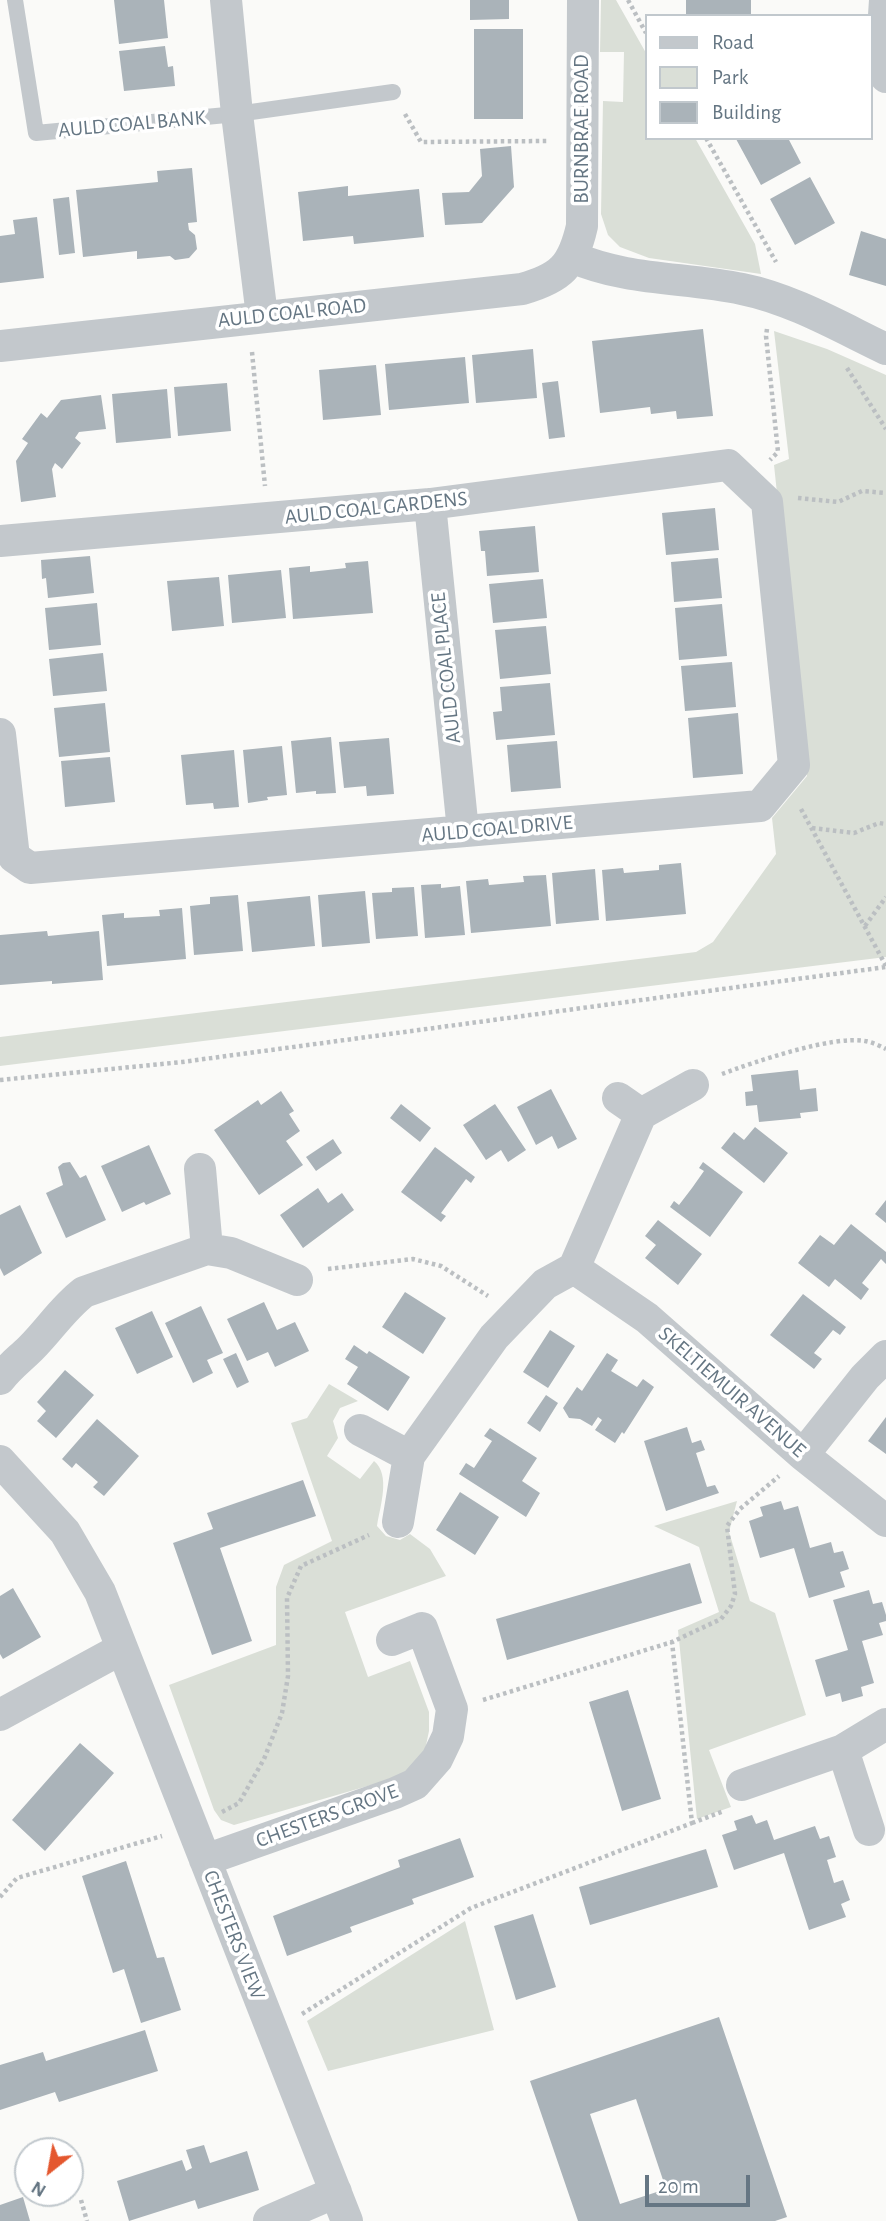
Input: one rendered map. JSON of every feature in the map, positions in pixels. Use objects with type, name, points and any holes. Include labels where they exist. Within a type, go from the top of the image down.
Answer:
[{"type":"street","name":"AULD COAL BANK","points":[[226,0],[262,316]]},
{"type":"street","name":"BURNBRAE ROAD","points":[[572,257],[582,226],[583,0]]},
{"type":"street","points":[[885,0],[881,61],[886,77]]},
{"type":"street","name":"AULD COAL ROAD","points":[[0,346],[522,289],[545,282],[561,272],[572,257]]},
{"type":"street","points":[[572,257],[597,268],[625,275],[740,288],[775,297],[886,349]]},
{"type":"street","name":"AULD COAL GARDENS","points":[[0,541],[430,504],[728,465],[752,488]]},
{"type":"street","name":"AULD COAL DRIVE","points":[[0,734],[2,776],[14,857],[30,868],[760,806],[794,765],[767,502],[752,488]]},
{"type":"street","name":"AULD COAL PLACE","points":[[430,504],[463,831]]},
{"type":"street","points":[[398,1522],[409,1456],[494,1336],[545,1284],[574,1268],[629,1106],[693,1085]]},
{"type":"street","points":[[201,1169],[207,1249]]},
{"type":"street","points":[[0,1379],[69,1304],[85,1292],[207,1249],[230,1253],[297,1280]]},
{"type":"street","name":"SKELTIEMUIR AVENUE","points":[[574,1268],[647,1318],[803,1455],[886,1521]]},
{"type":"street","points":[[803,1455],[865,1377],[886,1356]]},
{"type":"street","points":[[360,1430],[409,1456]]},
{"type":"street","name":"CHESTERS VIEW","points":[[0,1461],[47,1511],[77,1550],[100,1592],[347,2221]]},
{"type":"street","points":[[392,1640],[422,1628],[452,1709]]},
{"type":"street","points":[[0,1715],[121,1649]]},
{"type":"street","name":"CHESTERS GROVE","points":[[205,1860],[415,1784],[437,1759],[448,1736],[452,1709]]},
{"type":"street","points":[[742,1786],[843,1750],[886,1724]]},
{"type":"street","points":[[843,1750],[869,1830]]},
{"type":"street","points":[[269,2221],[335,2192]]},
{"type":"lane","name":"AULD COAL BANK","points":[[15,0],[36,133],[237,114]]},
{"type":"lane","points":[[237,114],[393,92]]},
{"type":"path","points":[[628,0],[644,29]]},
{"type":"path","points":[[393,92],[421,142],[548,141]]},
{"type":"path","points":[[770,318],[766,336],[778,452],[752,488],[838,502],[862,491],[886,493]]},
{"type":"path","points":[[239,353],[265,350]]},
{"type":"path","points":[[252,351],[268,518]]},
{"type":"path","points":[[0,1080],[182,1062],[886,966],[784,777]]},
{"type":"path","points":[[811,828],[853,833],[879,823],[886,824]]},
{"type":"path","points":[[865,926],[886,897]]},
{"type":"path","points":[[693,1085],[749,1063],[839,1040],[866,1041],[886,1049]]},
{"type":"path","points":[[297,1280],[317,1270],[413,1259],[441,1266],[515,1313]]},
{"type":"path","points":[[452,1709],[672,1642],[721,1619],[731,1606],[735,1594],[727,1526],[740,1510],[803,1455]]},
{"type":"path","points":[[0,1897],[18,1878],[191,1827],[239,1804],[264,1759],[282,1713],[288,1676],[287,1598],[301,1566],[398,1522]]},
{"type":"path","points":[[272,2032],[471,1908],[692,1823],[672,1642]]},
{"type":"green space","points":[[601,0],[616,0],[644,49],[644,140],[696,140],[755,244],[761,274],[649,258],[620,247],[608,235],[601,214],[603,101],[623,102],[624,52],[600,52]]},
{"type":"green space","points":[[774,331],[827,349],[886,375],[886,957],[0,1066],[0,1037],[696,952],[713,942],[776,854],[772,818],[807,776],[774,465],[789,459]]},
{"type":"green space","points":[[329,1384],[358,1401],[340,1408],[333,1421],[338,1438],[327,1456],[360,1479],[374,1461],[382,1474],[383,1482],[377,1526],[386,1536],[400,1540],[410,1534],[430,1549],[446,1576],[345,1612],[368,1677],[410,1661],[429,1712],[425,1750],[402,1776],[234,1825],[221,1820],[214,1810],[169,1685],[276,1645],[276,1587],[284,1565],[332,1541],[291,1423],[307,1418]]},
{"type":"green space","points":[[737,1501],[729,1532],[750,1601],[775,1613],[806,1715],[709,1750],[731,1807],[697,1819],[678,1630],[719,1612],[699,1547],[654,1526]]},
{"type":"green space","points":[[465,1921],[494,2030],[328,2071],[307,2021]]},
{"type":"building","points":[[114,0],[164,0],[168,38],[119,44]]},
{"type":"building","points":[[470,0],[509,0],[509,19],[470,20]]},
{"type":"building","points":[[686,0],[751,0],[751,14],[686,14]]},
{"type":"building","points":[[474,29],[523,29],[523,119],[474,119]]},
{"type":"building","points":[[165,46],[168,67],[173,66],[175,86],[124,91],[119,51]]},
{"type":"building","points":[[737,140],[789,140],[801,163],[761,185]]},
{"type":"building","points":[[511,146],[514,187],[482,223],[445,225],[442,193],[469,192],[482,176],[480,149]]},
{"type":"building","points":[[192,168],[197,222],[188,223],[189,230],[195,235],[197,249],[189,258],[175,260],[170,256],[137,259],[137,251],[83,257],[76,190],[158,182],[157,171]]},
{"type":"building","points":[[810,177],[835,223],[795,245],[770,199]]},
{"type":"building","points":[[348,186],[348,196],[419,189],[424,237],[354,244],[353,236],[303,241],[298,192]]},
{"type":"building","points":[[69,197],[75,253],[59,255],[53,199]]},
{"type":"building","points":[[37,217],[44,278],[0,283],[0,236],[15,234],[13,220]]},
{"type":"building","points":[[861,231],[886,239],[886,286],[849,275]]},
{"type":"building","points":[[703,329],[713,416],[677,419],[676,411],[651,414],[650,407],[600,413],[592,341]]},
{"type":"building","points":[[533,349],[537,398],[476,403],[472,355]]},
{"type":"building","points":[[465,357],[469,403],[389,410],[385,364]]},
{"type":"building","points":[[376,365],[381,415],[323,420],[319,370]]},
{"type":"building","points":[[558,381],[565,437],[549,439],[542,383]]},
{"type":"building","points":[[227,383],[231,431],[178,436],[174,387]]},
{"type":"building","points":[[167,389],[171,438],[116,443],[112,394]]},
{"type":"building","points":[[101,395],[106,429],[79,432],[75,438],[81,443],[62,469],[55,463],[52,469],[56,497],[21,502],[16,461],[28,443],[22,439],[41,413],[47,418],[61,400]]},
{"type":"building","points":[[715,508],[719,550],[666,555],[662,513]]},
{"type":"building","points":[[535,526],[539,572],[487,576],[485,551],[481,551],[479,531]]},
{"type":"building","points":[[90,556],[94,593],[48,598],[46,578],[42,579],[41,560]]},
{"type":"building","points":[[718,558],[722,598],[674,602],[671,562]]},
{"type":"building","points":[[368,561],[373,613],[293,619],[289,568],[310,566],[310,572],[346,568],[345,563]]},
{"type":"building","points":[[281,570],[286,618],[232,623],[228,575]]},
{"type":"building","points":[[219,577],[224,626],[172,631],[167,581]]},
{"type":"building","points":[[543,579],[547,618],[493,623],[489,584]]},
{"type":"building","points":[[97,603],[101,645],[49,650],[45,608]]},
{"type":"building","points":[[722,604],[727,656],[679,660],[675,608]]},
{"type":"building","points":[[546,626],[551,674],[500,679],[495,630]]},
{"type":"building","points":[[103,653],[107,691],[53,696],[49,659]]},
{"type":"building","points":[[732,662],[736,707],[685,711],[681,666]]},
{"type":"building","points":[[550,683],[555,735],[496,740],[493,712],[502,711],[500,687]]},
{"type":"building","points":[[105,703],[110,752],[59,757],[54,708]]},
{"type":"building","points":[[738,713],[743,774],[693,778],[688,718]]},
{"type":"building","points":[[331,737],[336,793],[296,793],[291,741]]},
{"type":"building","points":[[389,738],[394,794],[367,796],[366,786],[344,788],[339,742]]},
{"type":"building","points":[[557,741],[561,788],[511,792],[507,745]]},
{"type":"building","points":[[282,746],[287,795],[248,803],[243,750]]},
{"type":"building","points":[[234,750],[239,807],[214,809],[213,803],[186,805],[181,755]]},
{"type":"building","points":[[110,757],[115,802],[65,807],[61,761]]},
{"type":"building","points":[[681,863],[686,914],[606,921],[602,870],[623,868],[624,873],[659,870],[659,865]]},
{"type":"building","points":[[595,869],[599,920],[556,924],[552,873]]},
{"type":"building","points":[[546,875],[551,926],[471,933],[466,881],[488,879],[489,885],[524,882],[523,876]]},
{"type":"building","points":[[441,884],[441,888],[460,886],[465,935],[425,938],[421,885]]},
{"type":"building","points":[[414,887],[418,936],[376,939],[372,893],[392,892],[392,888]]},
{"type":"building","points":[[365,891],[370,943],[322,947],[318,895]]},
{"type":"building","points":[[238,895],[243,951],[194,955],[190,906],[210,904],[210,897]]},
{"type":"building","points":[[310,896],[315,946],[252,952],[247,902]]},
{"type":"building","points":[[182,908],[186,959],[107,966],[102,915],[124,913],[124,918],[160,916],[159,910]]},
{"type":"building","points":[[47,931],[48,936],[99,931],[103,980],[0,985],[0,935]]},
{"type":"building","points":[[798,1070],[800,1090],[816,1088],[818,1111],[800,1113],[801,1118],[759,1122],[757,1105],[746,1106],[745,1092],[753,1091],[751,1075]]},
{"type":"building","points":[[551,1089],[577,1139],[558,1149],[552,1136],[536,1145],[517,1107]]},
{"type":"building","points":[[281,1091],[294,1111],[289,1114],[300,1131],[286,1141],[303,1165],[259,1195],[214,1130],[258,1100],[261,1105]]},
{"type":"building","points":[[401,1104],[431,1128],[420,1142],[390,1118]]},
{"type":"building","points":[[495,1104],[526,1150],[508,1162],[501,1150],[486,1160],[463,1125]]},
{"type":"building","points":[[755,1127],[788,1153],[764,1183],[721,1148],[734,1132],[744,1140]]},
{"type":"building","points":[[333,1139],[342,1153],[316,1171],[306,1157]]},
{"type":"building","points":[[149,1145],[171,1194],[122,1212],[101,1166]]},
{"type":"building","points":[[435,1147],[475,1177],[471,1183],[466,1179],[441,1213],[446,1216],[441,1222],[401,1192]]},
{"type":"building","points":[[70,1162],[80,1178],[86,1175],[106,1220],[66,1238],[46,1193],[63,1185],[58,1167]]},
{"type":"building","points":[[703,1162],[743,1192],[710,1237],[670,1207],[674,1201],[679,1205],[692,1188],[704,1171],[699,1168]]},
{"type":"building","points":[[318,1188],[328,1203],[342,1193],[354,1210],[303,1248],[280,1215]]},
{"type":"building","points":[[886,1200],[886,1223],[875,1214]]},
{"type":"building","points":[[20,1205],[42,1253],[4,1276],[0,1268],[0,1215]]},
{"type":"building","points":[[658,1220],[702,1254],[678,1285],[645,1258],[656,1245],[645,1236]]},
{"type":"building","points":[[851,1224],[886,1252],[886,1264],[881,1259],[862,1283],[869,1289],[861,1300],[835,1279],[829,1287],[798,1263],[820,1235],[834,1245]]},
{"type":"building","points":[[405,1292],[446,1318],[423,1354],[382,1327]]},
{"type":"building","points":[[803,1294],[846,1327],[840,1335],[833,1330],[814,1353],[822,1359],[814,1369],[770,1335]]},
{"type":"building","points":[[264,1302],[277,1330],[295,1322],[309,1351],[275,1367],[268,1352],[247,1361],[227,1319]]},
{"type":"building","points":[[201,1306],[223,1353],[207,1360],[213,1373],[193,1383],[165,1323]]},
{"type":"building","points":[[152,1311],[173,1357],[137,1374],[115,1328]]},
{"type":"building","points":[[550,1330],[575,1346],[548,1388],[523,1372]]},
{"type":"building","points":[[354,1345],[367,1354],[369,1351],[410,1377],[388,1411],[347,1384],[358,1367],[345,1359]]},
{"type":"building","points":[[236,1353],[249,1382],[237,1388],[223,1359]]},
{"type":"building","points":[[607,1353],[618,1360],[611,1371],[637,1387],[643,1379],[654,1387],[624,1434],[622,1432],[615,1443],[595,1430],[602,1420],[598,1417],[592,1426],[580,1419],[569,1418],[563,1408],[577,1387],[582,1391]]},
{"type":"building","points":[[65,1370],[94,1395],[56,1438],[37,1421],[46,1411],[37,1402]]},
{"type":"building","points":[[546,1395],[558,1403],[540,1432],[527,1423]]},
{"type":"building","points":[[886,1417],[886,1454],[868,1441]]},
{"type":"building","points":[[97,1419],[139,1456],[104,1496],[93,1487],[98,1482],[76,1463],[72,1468],[62,1459]]},
{"type":"building","points":[[687,1427],[692,1443],[701,1440],[705,1450],[696,1453],[707,1487],[715,1485],[719,1493],[666,1511],[644,1441]]},
{"type":"building","points":[[490,1428],[537,1458],[522,1481],[540,1493],[526,1517],[459,1474],[466,1463],[474,1468],[492,1441],[484,1436]]},
{"type":"building","points":[[303,1480],[316,1516],[220,1548],[252,1641],[212,1655],[173,1543],[213,1529],[207,1513]]},
{"type":"building","points":[[460,1492],[499,1517],[475,1555],[436,1530]]},
{"type":"building","points":[[781,1501],[784,1510],[798,1506],[810,1548],[831,1542],[834,1553],[843,1551],[849,1569],[840,1572],[845,1587],[809,1598],[794,1548],[760,1558],[749,1521],[763,1516],[760,1507]]},
{"type":"building","points":[[690,1563],[702,1603],[507,1660],[496,1619]]},
{"type":"building","points":[[13,1588],[41,1637],[3,1659],[0,1654],[0,1596]]},
{"type":"building","points":[[869,1590],[873,1604],[882,1602],[886,1615],[886,1621],[879,1623],[883,1635],[862,1641],[874,1683],[861,1687],[863,1696],[842,1702],[840,1693],[826,1697],[815,1660],[848,1650],[833,1600]]},
{"type":"building","points":[[628,1690],[661,1799],[622,1811],[589,1702]]},
{"type":"building","points":[[80,1743],[114,1773],[45,1851],[12,1820]]},
{"type":"building","points":[[752,1815],[756,1824],[767,1820],[774,1840],[815,1826],[820,1839],[829,1836],[836,1857],[827,1860],[834,1883],[843,1880],[850,1900],[841,1904],[846,1917],[809,1930],[784,1853],[734,1870],[722,1835],[737,1830],[734,1821]]},
{"type":"building","points":[[460,1838],[474,1877],[412,1899],[414,1904],[350,1927],[352,1932],[287,1956],[273,1916],[400,1867],[398,1860]]},
{"type":"building","points":[[706,1849],[718,1887],[590,1925],[579,1887]]},
{"type":"building","points":[[126,1861],[157,1958],[164,1957],[181,2010],[141,2023],[124,1969],[113,1973],[82,1876]]},
{"type":"building","points":[[533,1914],[556,1987],[516,2000],[494,1926]]},
{"type":"building","points":[[719,2017],[787,2217],[775,2221],[578,2221],[530,2081]],"holes":[[[636,2099],[666,2189],[620,2204],[590,2114]]]},
{"type":"building","points":[[145,2030],[158,2071],[59,2102],[55,2092],[0,2110],[0,2065],[43,2052],[46,2061]]},
{"type":"building","points":[[204,2145],[210,2163],[247,2151],[259,2190],[198,2209],[195,2200],[129,2221],[117,2181],[182,2160],[186,2171],[192,2168],[186,2150]]},
{"type":"building","points":[[14,2200],[14,2207],[26,2207],[30,2221],[0,2221],[0,2205]]}]
